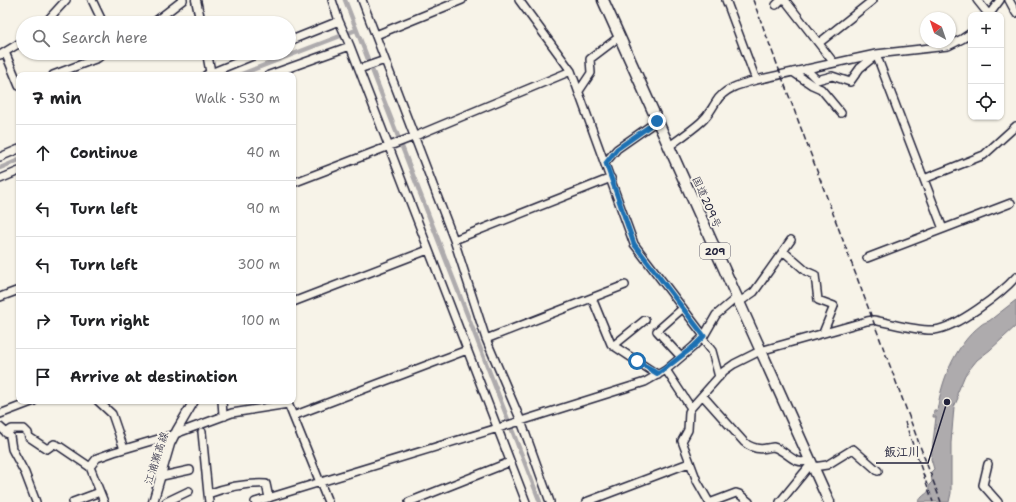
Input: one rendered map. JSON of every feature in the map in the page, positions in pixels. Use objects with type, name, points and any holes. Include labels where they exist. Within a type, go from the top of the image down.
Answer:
[{"type":"highway","name":"国道209号","points":[[603,0],[737,301],[829,502]]},
{"type":"main road","points":[[196,0],[199,16]]},
{"type":"main road","points":[[208,60],[209,72]]},
{"type":"main road","name":"江浦瀬高線","points":[[153,502],[162,476],[170,444],[192,404]]},
{"type":"street","points":[[51,16],[66,0]]},
{"type":"street","points":[[92,0],[100,16]]},
{"type":"street","points":[[162,16],[183,0]]},
{"type":"street","points":[[332,0],[360,69],[467,350],[499,428],[510,462],[526,502]]},
{"type":"street","points":[[362,0],[454,240],[486,339],[521,421],[550,502]]},
{"type":"street","points":[[376,35],[462,0]]},
{"type":"street","points":[[519,0],[571,71],[606,163],[634,244],[683,308],[712,351],[719,377]]},
{"type":"street","points":[[726,0],[756,80]]},
{"type":"street","points":[[785,0],[834,63]]},
{"type":"street","points":[[819,43],[873,0]]},
{"type":"street","points":[[977,0],[987,12]]},
{"type":"street","points":[[991,12],[1000,0]]},
{"type":"street","points":[[1012,2],[1016,13]]},
{"type":"street","points":[[296,38],[340,21]]},
{"type":"street","points":[[668,147],[700,123],[712,111],[716,101],[736,85],[876,54],[948,46],[962,40],[968,35]]},
{"type":"street","points":[[579,91],[591,73],[590,59],[619,36]]},
{"type":"street","points":[[16,45],[1,54],[16,81]]},
{"type":"street","points":[[277,72],[350,46]]},
{"type":"street","points":[[806,69],[818,80],[832,76],[850,82],[860,68],[876,54]]},
{"type":"street","points":[[876,54],[943,229]]},
{"type":"street","points":[[61,72],[93,60]]},
{"type":"street","points":[[214,72],[243,60]]},
{"type":"street","points":[[360,69],[384,60]]},
{"type":"street","points":[[296,182],[414,137],[571,71]]},
{"type":"street","points":[[793,72],[812,85],[822,89],[841,113]]},
{"type":"street","points":[[606,163],[617,149],[657,121]]},
{"type":"street","points":[[924,179],[984,155],[1016,126]]},
{"type":"street","points":[[0,157],[16,150]]},
{"type":"street","points":[[0,178],[16,172]]},
{"type":"street","points":[[454,240],[611,178]]},
{"type":"street","points":[[867,258],[1010,203]]},
{"type":"street","points":[[256,502],[645,382],[666,370],[703,337],[716,315],[754,292],[791,240]]},
{"type":"street","points":[[296,301],[428,250]]},
{"type":"street","points":[[783,251],[806,271],[815,275],[818,300],[834,306],[823,333]]},
{"type":"street","points":[[709,502],[697,481],[682,441],[688,430],[689,412],[691,408],[728,367],[760,351],[872,320],[920,329],[934,330],[944,327],[974,311],[1010,284],[1016,277]]},
{"type":"street","points":[[486,339],[625,285]]},
{"type":"street","points":[[0,297],[16,291]]},
{"type":"street","points":[[592,298],[610,344],[658,374]]},
{"type":"street","points":[[681,357],[657,331],[683,308]]},
{"type":"street","points":[[613,346],[645,320]]},
{"type":"street","points":[[293,416],[467,350]]},
{"type":"street","points":[[666,370],[691,408]]},
{"type":"street","points":[[703,396],[749,446],[761,449],[774,448],[798,462],[827,465],[853,449],[878,471]]},
{"type":"street","points":[[0,414],[26,404]]},
{"type":"street","points":[[101,404],[112,414],[124,449]]},
{"type":"street","points":[[222,404],[223,415],[225,416]]},
{"type":"street","points":[[90,467],[97,458],[175,434],[232,413],[282,404]]},
{"type":"street","points":[[288,404],[328,502]]},
{"type":"street","points":[[0,427],[10,436],[12,449],[25,473],[36,502]]},
{"type":"street","points":[[6,433],[12,429],[24,429],[28,433],[29,437],[47,448],[54,444],[59,446],[90,467],[104,502]]},
{"type":"street","points":[[202,432],[209,502]]},
{"type":"street","points":[[409,502],[510,462]]},
{"type":"street","points":[[586,502],[690,463]]},
{"type":"street","points":[[780,502],[811,464]]},
{"type":"street","points":[[988,464],[983,486],[998,502]]},
{"type":"street","points":[[162,476],[190,470]]},
{"type":"street","points":[[208,494],[222,488],[252,483],[266,484],[266,500]]},
{"type":"street","points":[[166,502],[189,491]]},
{"type":"street","points":[[73,502],[100,492]]},
{"type":"street","points":[[712,502],[736,493],[749,502]]},
{"type":"shaded area","points":[[1016,300],[1016,326],[977,360],[965,375],[957,394],[958,398],[954,407],[951,443],[951,493],[949,502],[918,502],[929,490],[929,485],[932,482],[931,472],[934,469],[931,459],[936,417],[933,417],[934,410],[937,412],[942,388],[951,364],[957,353],[972,333],[982,324],[989,321]]},
{"type":"waterway","points":[[345,0],[540,502]]},
{"type":"waterway","points":[[296,53],[356,30]]},
{"type":"waterway","points":[[247,72],[278,60]]},
{"type":"waterway","points":[[0,168],[16,161]]},
{"type":"railway","points":[[753,0],[941,502]]},
{"type":"railway","points":[[905,422],[933,502]]},
{"type":"place","name":"飯江川","points":[[947,402]]},
{"type":"route","points":[[637,361],[658,374],[666,370],[704,336],[634,244],[606,163],[617,149],[657,121]]}]
